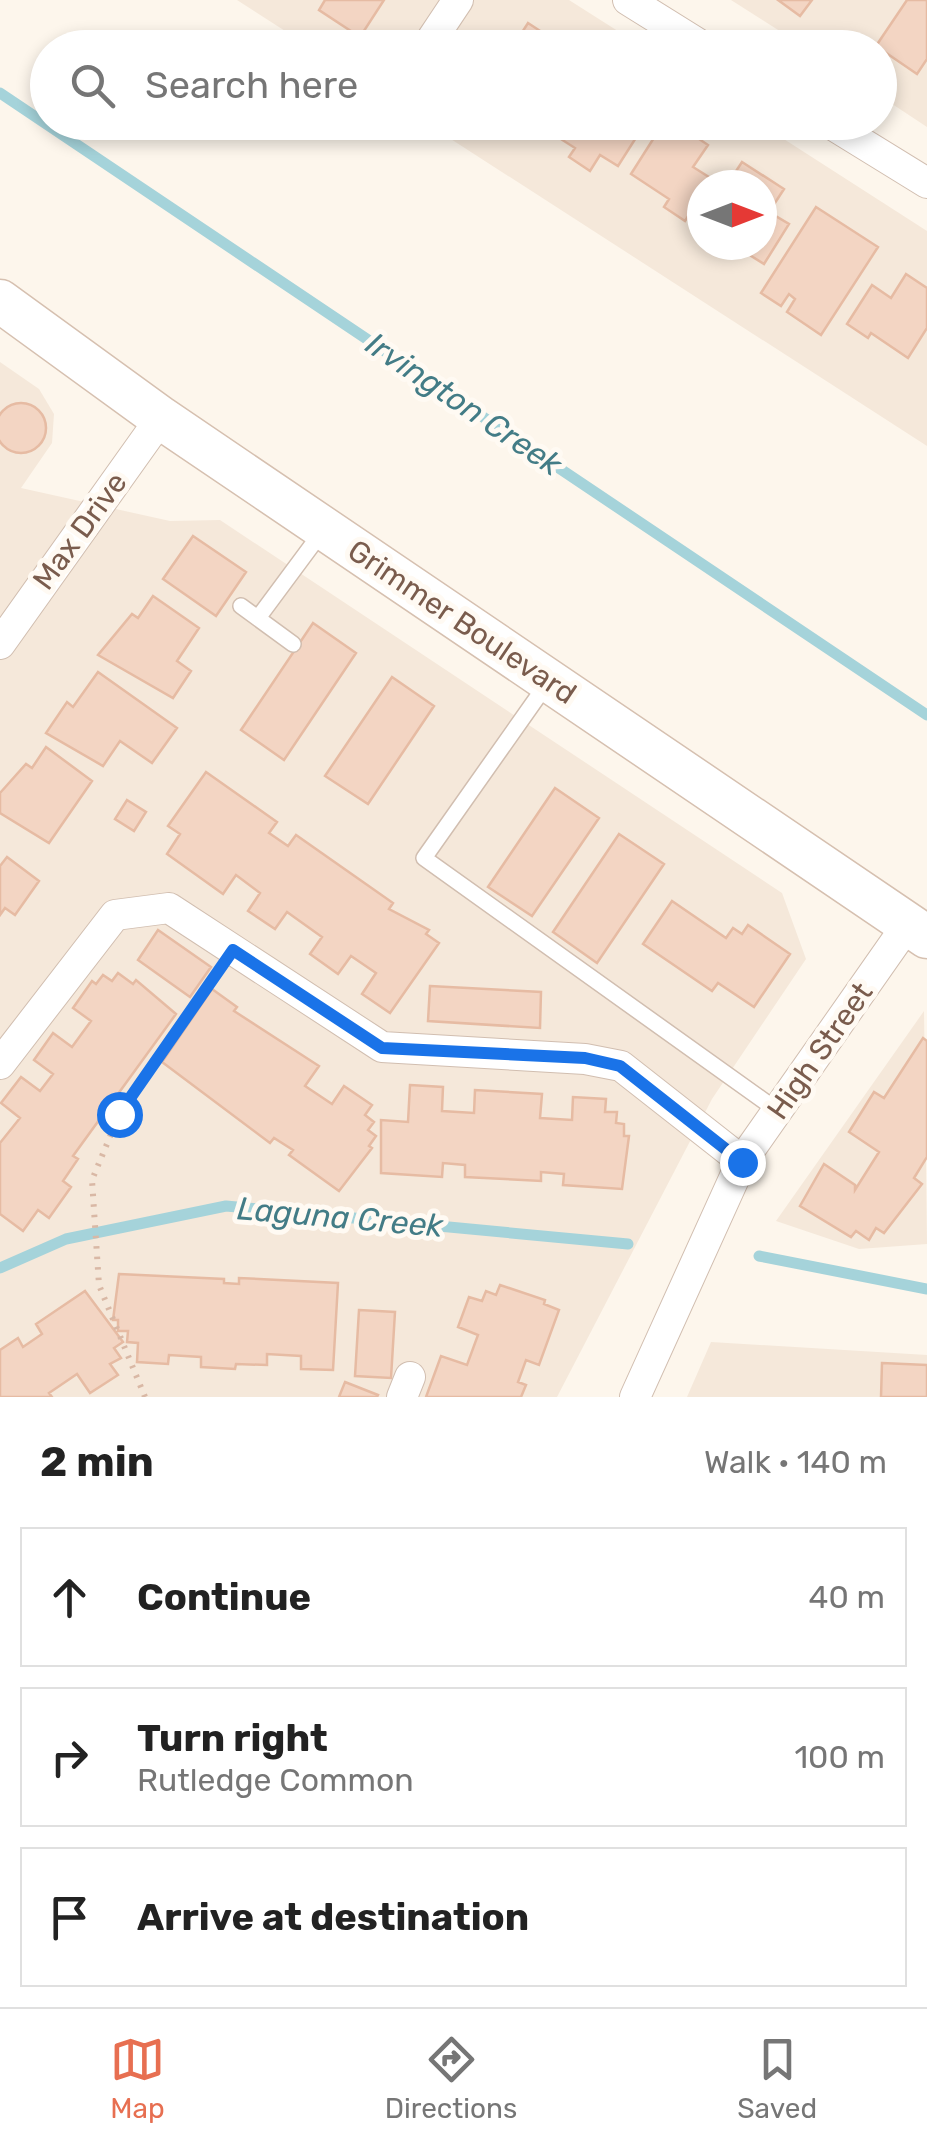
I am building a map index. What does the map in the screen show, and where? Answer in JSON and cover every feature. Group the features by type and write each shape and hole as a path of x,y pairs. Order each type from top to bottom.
{"street":[{"path":"438,30 458,0"},
{"path":"628,0 676,30"},
{"path":"857,140 927,183"},
{"name":"Grimmer Boulevard","path":"0,302 161,418 918,931"},
{"name":"Max Drive","path":"0,644 161,418"},
{"path":"0,1064 115,915 169,908 382,1048 585,1058 620,1066 742,1162"},
{"name":"High Street","path":"635,1397 742,1162 918,931"}],"lane":[{"path":"258,618 324,528"},
{"path":"241,606 292,644"},
{"path":"549,681 424,858 778,1110"}],"path":[{"path":"144,1397 100,1286 92,1180 119,1114 233,950"}],"shaded area":[{"path":"237,0 569,0 616,30 284,30"},
{"path":"731,0 927,0 927,127 897,107 897,30 778,30"},
{"path":"452,140 785,140 927,231 927,446"},
{"path":"0,362 39,389 54,414 52,443 21,488 170,521 220,520 782,893 806,959 712,1099 557,1397 0,1397"},
{"path":"924,1011 927,1244 859,1249 776,1221"},
{"path":"711,1342 927,1355 927,1397 687,1397"}],"building":[{"path":"325,0 384,0 365,30 349,30 319,10"},
{"path":"778,0 812,0 800,16"},
{"path":"907,0 927,0 927,59 917,74 897,60 897,30 887,30"},
{"path":"562,140 635,140 618,166 600,155 590,171 569,157 575,148"},
{"path":"653,140 701,140 708,145 693,167 698,170 687,170 685,221 664,207 669,199 631,174"},
{"path":"742,162 754,170 737,170"},
{"path":"816,207 878,247 821,335 787,312 795,299 789,294 781,306 761,293"},
{"path":"777,217 789,224 777,243"},
{"path":"906,274 927,288 927,328 908,358 871,333 868,338 847,324 872,285 891,298"},
{"path":"12,405 30,405 44,419 44,437 30,451 12,451 -1,438 -1,418"},
{"path":"193,536 246,572 216,616 163,579"},
{"path":"153,596 199,628 177,661 191,671 173,698 98,655 132,614 138,618"},
{"path":"313,623 356,653 284,760 241,730"},
{"path":"98,672 177,728 152,763 120,741 103,766 46,733 67,702 73,707"},
{"path":"392,677 434,706 368,804 325,776"},
{"path":"46,747 92,781 49,843 0,813 0,793 26,764 32,768"},
{"path":"206,772 277,822 269,833 288,846 296,835 393,903 389,909 429,930 426,934 439,943 390,1013 362,994 376,973 351,956 338,974 310,954 322,937 287,912 275,929 248,911 260,893 236,875 223,894 167,854 180,834 168,826"},
{"path":"555,788 599,818 532,916 488,887"},
{"path":"127,800 146,812 134,831 115,819"},
{"path":"619,834 664,864 597,963 553,932"},
{"path":"7,857 39,881 15,915 5,908 0,915 0,866"},
{"path":"672,901 726,938 733,928 742,934 748,925 790,954 754,1007 718,983 712,991 643,944"},
{"path":"158,930 211,967 190,997 138,960"},
{"path":"118,973 133,984 136,980 176,1014 73,1156 78,1159 63,1181 71,1187 49,1218 38,1210 23,1231 0,1214 0,1143 20,1118 1,1103 21,1077 40,1091 53,1074 34,1060 53,1033 72,1047 91,1021 73,1008 92,981 96,984 103,975 112,981"},
{"path":"430,986 541,992 540,1028 428,1021"},
{"path":"212,989 237,1007 234,1011 319,1066 305,1086 332,1104 344,1086 372,1105 365,1115 374,1122 368,1130 376,1136 369,1146 372,1148 339,1191 289,1155 293,1150 274,1138 270,1143 162,1062"},
{"path":"923,1038 927,1041 927,1157 914,1178 922,1184 884,1233 876,1228 869,1240 856,1231 851,1237 800,1206 824,1164 855,1185 855,1190 879,1152 849,1132 874,1092 884,1098"},
{"path":"410,1085 443,1087 442,1111 474,1113 475,1090 542,1094 540,1118 572,1120 573,1097 606,1099 605,1112 617,1112 616,1123 624,1124 624,1136 629,1136 622,1189 563,1185 564,1174 541,1172 541,1181 465,1177 465,1165 443,1163 442,1177 381,1173 381,1120 408,1122"},
{"path":"119,1274 224,1279 224,1283 239,1284 239,1278 338,1283 333,1370 301,1369 301,1356 267,1354 267,1365 236,1364 235,1369 201,1367 201,1357 169,1355 168,1364 137,1362 138,1343 127,1342 128,1331 118,1331 118,1320 113,1320"},
{"path":"500,1285 545,1300 544,1304 559,1310 539,1365 526,1360 518,1382 526,1385 521,1397 426,1397 441,1356 467,1365 478,1335 458,1327 469,1297 482,1301 486,1291 496,1295"},
{"path":"85,1291 123,1342 114,1348 121,1358 110,1364 118,1375 90,1393 77,1374 49,1393 52,1397 0,1397 0,1350 18,1338 23,1347 42,1334 36,1324"},
{"path":"359,1310 395,1312 391,1378 355,1376"},
{"path":"882,1363 927,1365 927,1397 881,1397"},
{"path":"345,1382 378,1395 339,1397"}],"waterway":[{"name":"Irvington Creek","path":"0,93 30,113"},
{"name":"Irvington Creek","path":"70,140 927,715"},
{"name":"Laguna Creek","path":"0,1268 66,1239 226,1206 628,1244"},
{"name":"Laguna Creek","path":"759,1256 927,1289"}],"route":[{"path":"119,1114 233,950 382,1048 585,1058 620,1066 742,1162"}]}
